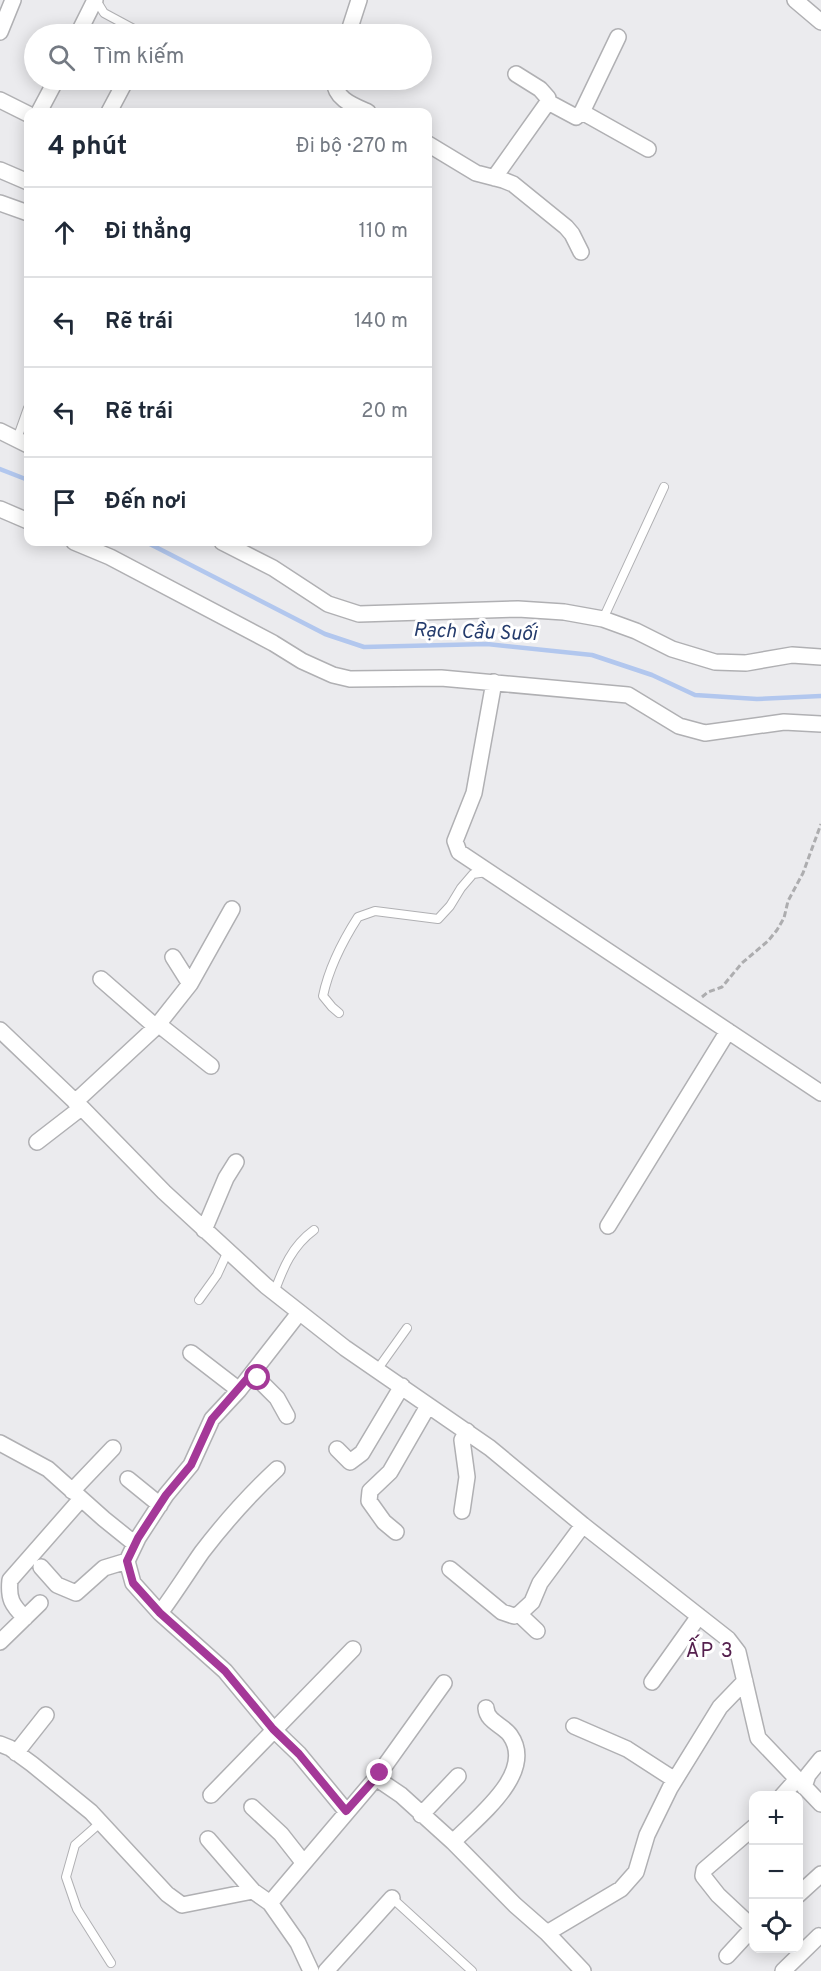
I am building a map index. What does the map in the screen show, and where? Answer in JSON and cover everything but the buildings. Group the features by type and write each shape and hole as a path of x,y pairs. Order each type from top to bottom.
{"street":[{"path":"0,32 13,0"},
{"path":"83,24 96,0"},
{"path":"351,24 359,0"},
{"path":"795,0 821,22"},
{"path":"516,74 546,94 549,102 576,117 582,112 618,38"},
{"path":"41,108 51,90"},
{"path":"111,108 121,90"},
{"path":"335,90 340,97 361,108"},
{"path":"0,100 24,112"},
{"path":"494,178 549,102"},
{"path":"582,112 648,149"},
{"path":"432,146 476,173 513,184 566,227 581,252"},
{"path":"0,170 24,180"},
{"path":"0,203 24,212"},
{"path":"0,431 22,442"},
{"path":"0,508 24,519"},
{"path":"83,546 333,675 350,679 441,678 628,695 679,726 705,733 784,722 821,724"},
{"path":"230,546 273,568 328,604 359,615 518,609 564,612 603,619 636,631 672,649 715,662 746,663 792,655 821,657"},
{"path":"494,682 474,793 455,841 459,852 821,1093"},
{"path":"37,1142 78,1105 157,1025 190,984 232,909"},
{"path":"173,957 190,984"},
{"path":"101,979 211,1066"},
{"path":"0,1030 164,1192 274,1293 377,1370 490,1448 583,1525 728,1639 738,1652 758,1738 821,1804"},
{"path":"608,1226 728,1031"},
{"path":"204,1230 226,1178 236,1162"},
{"path":"299,1313 239,1390 212,1419 191,1465 160,1505 127,1561 133,1583 160,1613 225,1671 346,1811"},
{"path":"192,1353 239,1390"},
{"path":"252,1373 277,1398 287,1416"},
{"path":"337,1449 350,1462 362,1453 402,1386"},
{"path":"396,1532 384,1522 369,1501 370,1491 390,1472 428,1406"},
{"path":"462,1511 467,1477 462,1440 467,1431"},
{"path":"0,1443 48,1469 135,1544"},
{"path":"25,1618 14,1607 9,1592 10,1580 113,1448"},
{"path":"160,1613 202,1552 228,1520 252,1492 277,1469"},
{"path":"128,1479 160,1505"},
{"path":"450,1569 502,1612 514,1616 532,1602 540,1583 583,1525"},
{"path":"41,1567 57,1585 76,1593 104,1568 127,1561"},
{"path":"0,1642 40,1604"},
{"path":"519,1614 537,1630"},
{"path":"652,1682 699,1616"},
{"path":"211,1795 353,1649"},
{"path":"547,1933 621,1889 636,1872 647,1835 675,1780 720,1707 745,1681"},
{"path":"270,1903 376,1778 444,1683"},
{"path":"453,1842 491,1805 513,1776 518,1763 516,1749 510,1735 486,1713 486,1708"},
{"path":"16,1753 46,1715"},
{"path":"574,1726 627,1749 675,1780"},
{"path":"0,1744 16,1753 91,1812 167,1894 182,1905 254,1891"},
{"path":"789,1791 801,1783 821,1759"},
{"path":"421,1815 458,1776"},
{"path":"376,1778 401,1795 453,1842 583,1971"},
{"path":"252,1807 281,1834 303,1862"},
{"path":"727,1956 750,1931 750,1925 718,1895 704,1876 704,1870 749,1831"},
{"path":"208,1839 254,1891 270,1903 298,1943 311,1971"},
{"path":"803,1890 821,1874"},
{"path":"326,1971 393,1898"},
{"path":"783,1971 819,1936 821,1937"}],"lane":[{"path":"96,0 104,13 124,24"},
{"path":"603,619 664,487"},
{"path":"339,1012 323,996 328,974 358,917 375,911 438,919 473,874 489,872"},
{"path":"274,1293 293,1249 314,1230"},
{"path":"199,1300 217,1275 228,1251"},
{"path":"377,1370 407,1328"},
{"path":"100,1823 75,1845 66,1877 77,1909 111,1963"},
{"path":"393,1898 472,1971"}],"path":[{"path":"692,1007 708,992 722,987 742,963 768,941 777,930 788,901 803,873 821,824"}],"waterway":[{"name":"Rạch Cầu Suối","path":"0,469 24,478"},
{"name":"Rạch Cầu Suối","path":"154,546 325,634 364,647 487,644 592,655 652,675 695,695 757,699 821,696"}],"district":[{"name":"ẤP 3","path":"710,1652"}],"route":[{"path":"258,1378 252,1373 212,1419 191,1465 166,1495 138,1538 127,1561 133,1583 160,1613 225,1671 346,1811 380,1773"}]}
